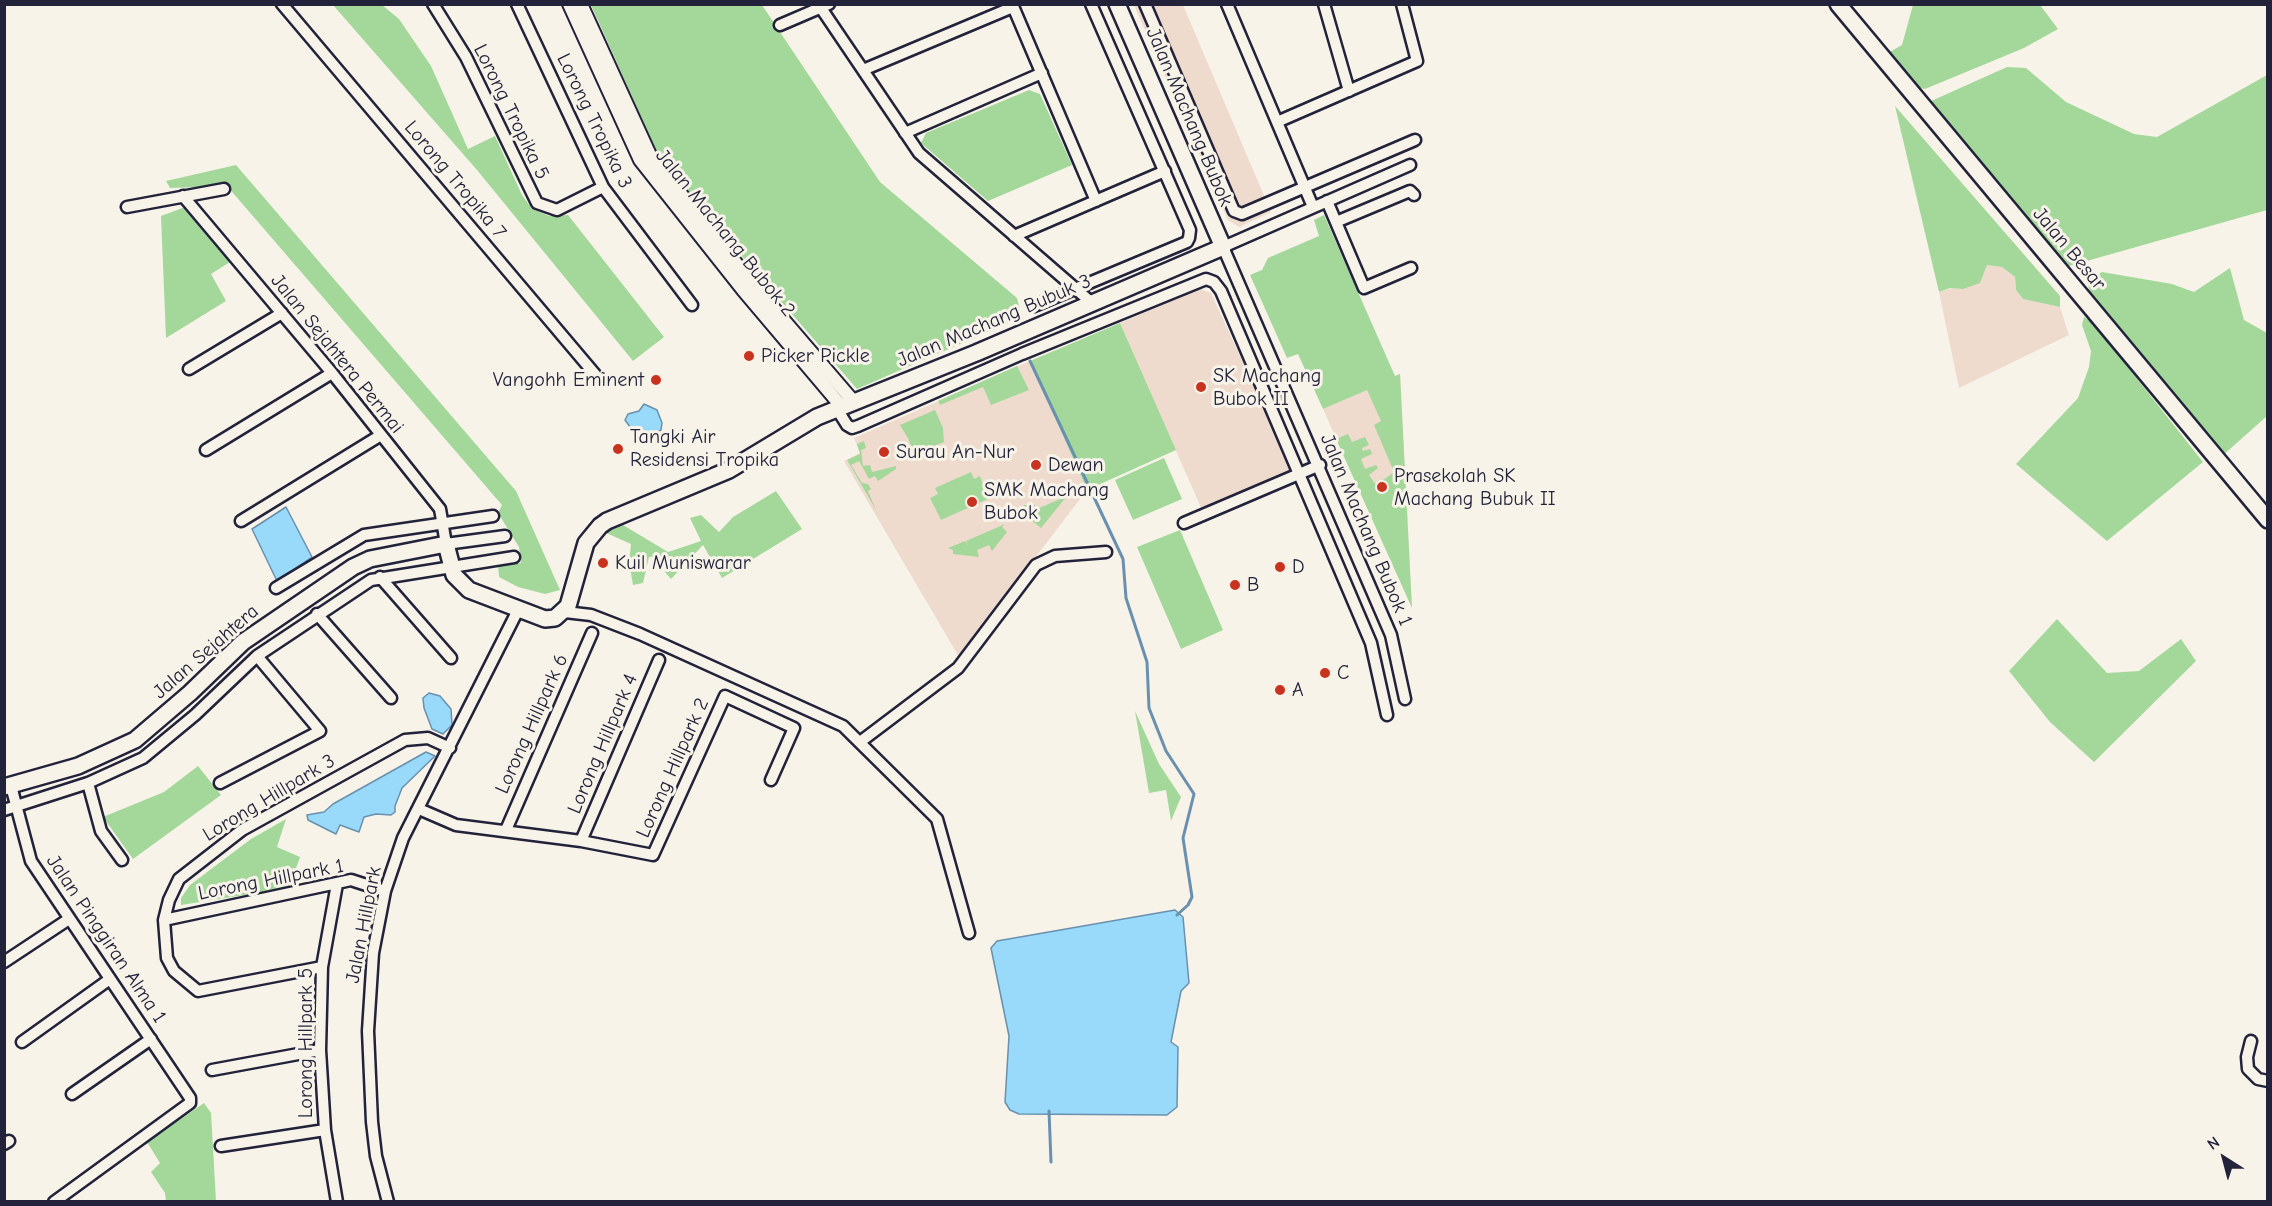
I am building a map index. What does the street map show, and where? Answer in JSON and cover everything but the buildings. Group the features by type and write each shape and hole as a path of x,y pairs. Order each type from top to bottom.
{"main road":[{"name":"Jalan Machang Bubok","path":"1117,4 1223,247"},
{"name":"Jalan Besar","path":"1838,4 2268,520"},
{"name":"Jalan Machang Bubuk 3","path":"565,612 582,553 600,526 729,470 799,427 844,406 976,353 1223,247"},
{"path":"446,544 454,575 469,590 550,620 565,612"},
{"name":"Jalan Sejahtera","path":"8,786 78,766 135,740 190,693 243,642 353,567 386,554 446,544"}],"street":[{"name":"Lorong Tropika 7","path":"282,4 599,379"},
{"name":"Lorong Tropika 5","path":"434,4 466,57 537,203 557,210 603,188"},
{"name":"Lorong Tropika 3","path":"517,4 603,188 692,305"},
{"name":"Jalan Machang Bubok 2","path":"569,4 640,160 802,350"},
{"name":"Jalan Machang Bubok 2","path":"581,4 650,155 751,282 844,406"},
{"path":"1014,236 1165,171 1091,4"},
{"path":"1145,4 1234,211 1242,214 1415,140"},
{"path":"1227,4 1313,207"},
{"path":"1324,4 1349,91"},
{"path":"1277,122 1417,61 1402,4"},
{"path":"780,26 825,6 863,70 919,153 1092,303"},
{"path":"863,70 1012,6 1096,201"},
{"path":"905,133 1042,74"},
{"name":"Jalan Machang Bubuk 3","path":"1223,247 1410,165"},
{"name":"Jalan Machang Bubuk 3","path":"1034,306 1187,242 1190,230 1165,171"},
{"path":"127,207 224,189"},
{"path":"1336,222 1410,191 1414,195"},
{"name":"Jalan Sejahtera Permai","path":"183,196 332,373 440,509 446,544"},
{"path":"1327,201 1364,288 1411,268"},
{"name":"Jalan Machang Bubok 1","path":"1223,247 1320,465 1391,634 1405,699"},
{"path":"844,406 847,425 852,428 1206,279 1214,282 1221,291 1371,643 1387,715"},
{"path":"189,369 282,313"},
{"path":"1050,321 1058,340"},
{"path":"976,353 983,372"},
{"path":"206,450 332,373"},
{"path":"241,521 381,435"},
{"path":"1184,523 1320,465"},
{"path":"276,588 364,535 493,516"},
{"name":"Jalan Sejahtera","path":"446,544 505,536"},
{"path":"861,742 958,668 1036,566 1055,556 1107,552"},
{"path":"4,810 88,783 142,758 195,715 257,656 349,593 380,577 514,556"},
{"path":"380,577 451,658"},
{"name":"Jalan Hillpark","path":"388,1202 376,1156 372,1122 368,1030 373,953 385,891 403,838 518,610"},
{"path":"565,612 591,615 639,634 843,726 937,819 969,933"},
{"path":"317,614 391,698"},
{"name":"Lorong Hillpark 6","path":"506,830 592,633"},
{"path":"220,783 320,731 257,656"},
{"name":"Lorong Hillpark 4","path":"581,841 659,660"},
{"name":"Lorong Hillpark 2","path":"419,809 456,825 581,841 653,855 725,696 794,728 771,780"},
{"name":"Lorong Hillpark 3","path":"322,967 208,991 198,991 174,971 167,958 164,920 169,900 179,879 242,830 405,740 428,738 450,748"},
{"path":"88,783 101,831 122,860"},
{"name":"Jalan Pinggiran Alma 1","path":"8,786 31,861 188,1094 190,1103 54,1202"},
{"name":"Lorong Hillpark 1","path":"164,920 351,880 385,891"},
{"name":"Lorong Hillpark 5","path":"337,884 322,967 320,1050 325,1130 337,1202"},
{"path":"6,958 69,919"},
{"path":"21,1042 110,979"},
{"path":"72,1094 151,1039"},
{"path":"2251,1041 2247,1057 2248,1069 2258,1079 2268,1081"},
{"path":"212,1070 320,1050"},
{"path":"221,1146 325,1130"}],"shaded area":[{"path":"1134,5 1183,5 1271,212 1239,227 1228,220"},
{"path":"1987,265 2002,267 2015,277 2016,290 2023,299 2060,307 2069,335 1959,388 1939,292 1952,288 1963,289"},
{"name":"SK Machang Bubok II","path":"1200,289 1211,293 1293,471 1202,510 1120,323"},
{"name":"SMK Machang Bubok","path":"1030,361 1087,490 959,657 844,461 860,453 854,438"},
{"name":"Prasekolah SK Machang Bubuk II","path":"1400,374 1412,608 1323,409"}],"green space":[{"path":"333,5 382,5 399,19 431,66 468,149 495,136 522,195 532,209 549,216 568,215 664,337 633,361 477,170"},
{"path":"591,5 762,5 880,182 1017,298 1022,317 857,389 739,253 656,150"},
{"path":"1913,5 2040,5 2058,29 2024,48 1925,89 1916,87 1888,53 1902,45"},
{"path":"2007,67 2026,68 2066,102 2134,134 2157,137 2267,75 2267,210 2069,266 1929,102"},
{"path":"1029,90 1040,94 1072,165 988,201 921,143 926,133"},
{"path":"1895,106 2060,296 2060,307 2023,299 2016,290 2015,277 2002,267 1987,265 1980,283 1963,289 1950,288 1939,292"},
{"path":"236,165 516,491 560,590 545,594 518,587 499,577 498,565 521,563 519,547 498,513 502,505 227,186 170,188 166,181"},
{"path":"185,207 230,262 211,274 226,301 166,338 161,216"},
{"path":"1324,215 1395,376 1400,374 1412,608 1336,439 1348,434 1352,442 1365,437 1369,445 1362,448 1363,451 1370,449 1372,454 1361,459 1365,469 1376,465 1378,468 1369,475 1376,485 1394,472 1374,425 1381,421 1367,390 1323,409 1298,354 1287,358 1250,275 1262,270 1268,258 1319,236 1314,220"},
{"path":"2230,268 2244,320 2267,333 2267,416 2221,457 2091,296 2088,285 2102,272 2172,284 2194,292"},
{"path":"2084,317 2092,322 2203,462 2107,541 2016,464 2078,398 2089,367 2091,351 2082,325"},
{"path":"1120,323 1176,450 1087,490 1030,361"},
{"path":"1017,366 1029,390 991,405 983,387 940,405 938,401"},
{"path":"935,410 943,428 944,442 923,451 915,461 909,440 900,425"},
{"path":"864,441 866,448 861,450 863,466 870,465 872,472 896,466 896,469 878,481 875,476 869,479 859,461 851,465 862,483 868,484 871,489 868,491 876,510 847,460 860,454 857,444"},
{"path":"1164,458 1182,499 1133,520 1115,480"},
{"path":"971,472 974,479 980,476 988,499 941,520 930,498 938,494 935,488"},
{"path":"776,491 802,529 722,578 703,545 671,579 665,572 663,556 649,557 643,583 633,585 629,562 631,544 604,532 618,522 668,552 701,541 690,518 701,515 719,532 733,517"},
{"path":"1067,496 1041,528 1024,514 1024,505 1035,505 1037,509"},
{"path":"1005,524 1002,527 1007,532 992,551 989,545 977,550 979,557 953,554 953,550 948,548 965,541 969,547 966,541"},
{"path":"1180,530 1223,630 1181,649 1137,547"},
{"path":"2057,619 2107,673 2139,671 2181,639 2196,661 2094,762 2050,722 2009,671"},
{"path":"1135,711 1159,764 1181,797 1171,821 1166,790 1149,793"},
{"path":"198,766 221,795 133,859 103,817 164,792"},
{"path":"286,819 277,847 300,857 289,888 181,905 181,898 190,885 251,839"},
{"path":"204,1103 211,1113 216,1201 166,1201 165,1193 151,1172 160,1163 147,1142"}],"water":[{"path":"644,404 657,410 662,423 661,430 640,441 625,420 628,414 639,411"},
{"path":"286,507 312,557 277,581 252,529"},
{"path":"429,693 440,696 451,709 452,725 443,734 432,729 424,708 423,698"},
{"path":"426,752 435,756 402,788 395,812 391,815 376,814 364,817 359,832 340,825 336,834 308,820 307,815 324,812 333,804"},
{"path":"1175,910 1183,917 1189,983 1181,991 1171,1042 1178,1047 1177,1107 1167,1115 1019,1114 1010,1110 1005,1102 1009,1036 991,948 997,941"}],"waterway":[{"path":"1030,361 1123,559 1126,598 1147,662 1149,708 1166,751 1194,794 1183,838 1192,897 1188,905 1177,915"},
{"path":"1049,1111 1051,1162"}],"place":[{"name":"Picker Pickle","path":"749,356"},
{"name":"Vangohh Eminent","path":"656,380"},
{"name":"SK Machang Bubok II","path":"1201,387"},
{"name":"Tangki Air Residensi Tropika","path":"618,449"},
{"name":"Surau An-Nur","path":"884,452"},
{"name":"Dewan","path":"1036,465"},
{"name":"Prasekolah SK Machang Bubuk II","path":"1382,487"},
{"name":"SMK Machang Bubok","path":"972,502"},
{"name":"Kuil Muniswarar","path":"603,563"},
{"name":"D","path":"1280,567"},
{"name":"B","path":"1235,585"},
{"name":"C","path":"1325,673"},
{"name":"A","path":"1280,690"}]}
